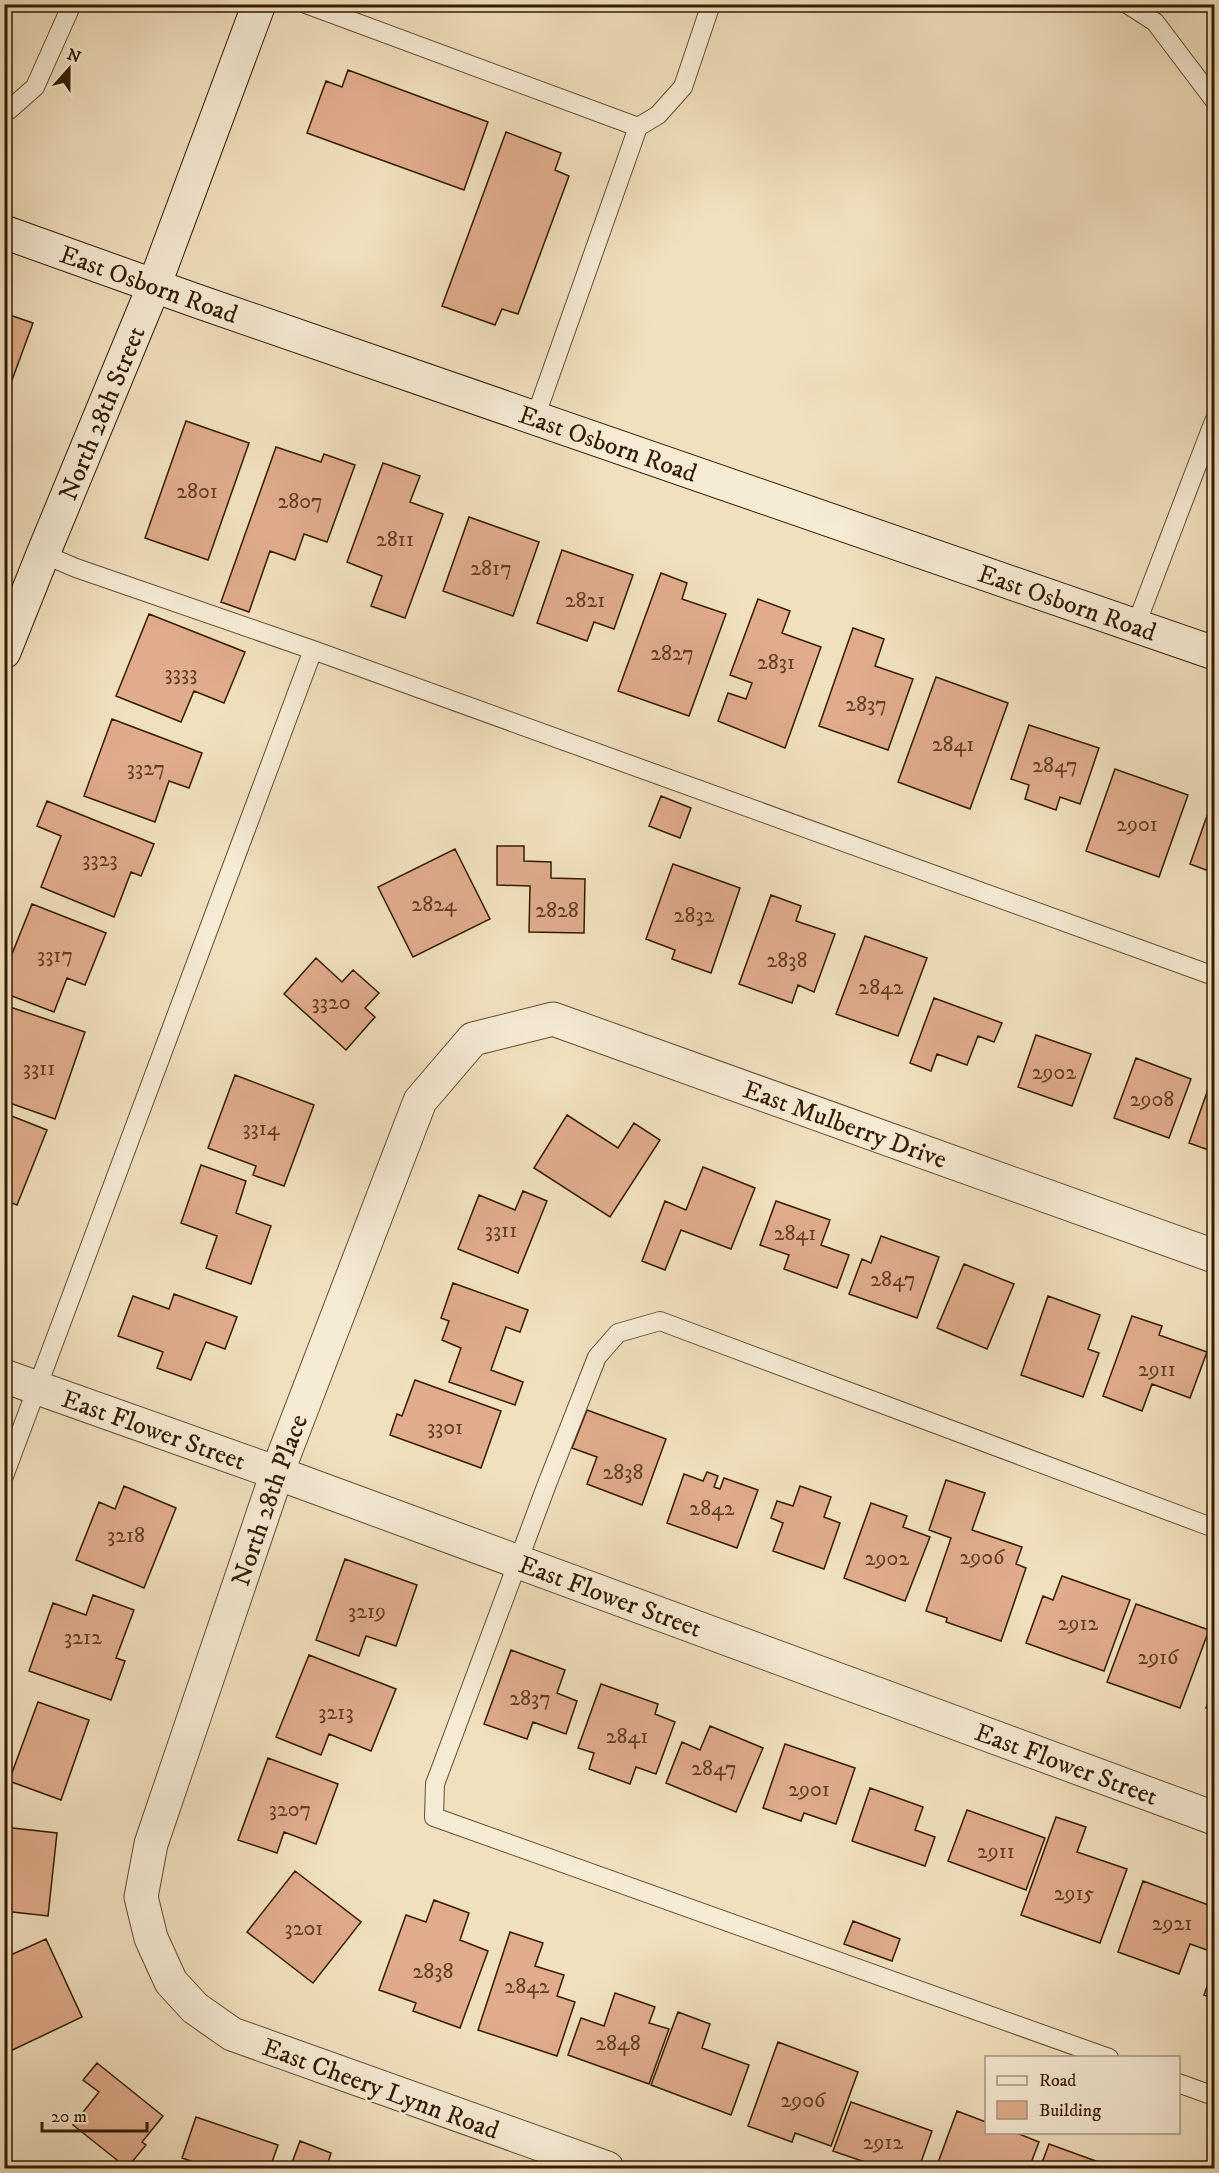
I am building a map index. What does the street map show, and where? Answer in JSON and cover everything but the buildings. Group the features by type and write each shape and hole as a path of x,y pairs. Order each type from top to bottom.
{"street":[{"name":"North 28th Street","path":"4,652 154,286 259,4"},
{"name":"East Osborn Road","path":"4,232 1215,653"},
{"name":"East Mulberry Drive","path":"473,1039 553,1019 1215,1256"},
{"name":"North 28th Place","path":"171,1982 151,1938 141,1898 151,1844 277,1473 420,1101 473,1039"},
{"name":"East Flower Street","path":"4,1376 277,1473 1215,1818"},
{"name":"East Cheery Lynn Road","path":"171,1982 195,2008 232,2034 560,2161 607,2169"}],"lane":[{"path":"4,110 9,110 35,87 72,4"},
{"path":"306,4 638,127"},
{"path":"535,418 638,127 658,115 683,87 711,4"},
{"path":"1127,4 1155,22 1215,100"},
{"path":"1136,626 1215,421"},
{"path":"43,554 76,568 313,650 1215,976"},
{"path":"4,1476 313,650"},
{"path":"1103,2056 434,1817 435,1784 597,1357 618,1333 660,1321 1215,1528"},
{"path":"1180,2083 1215,2096"}]}
